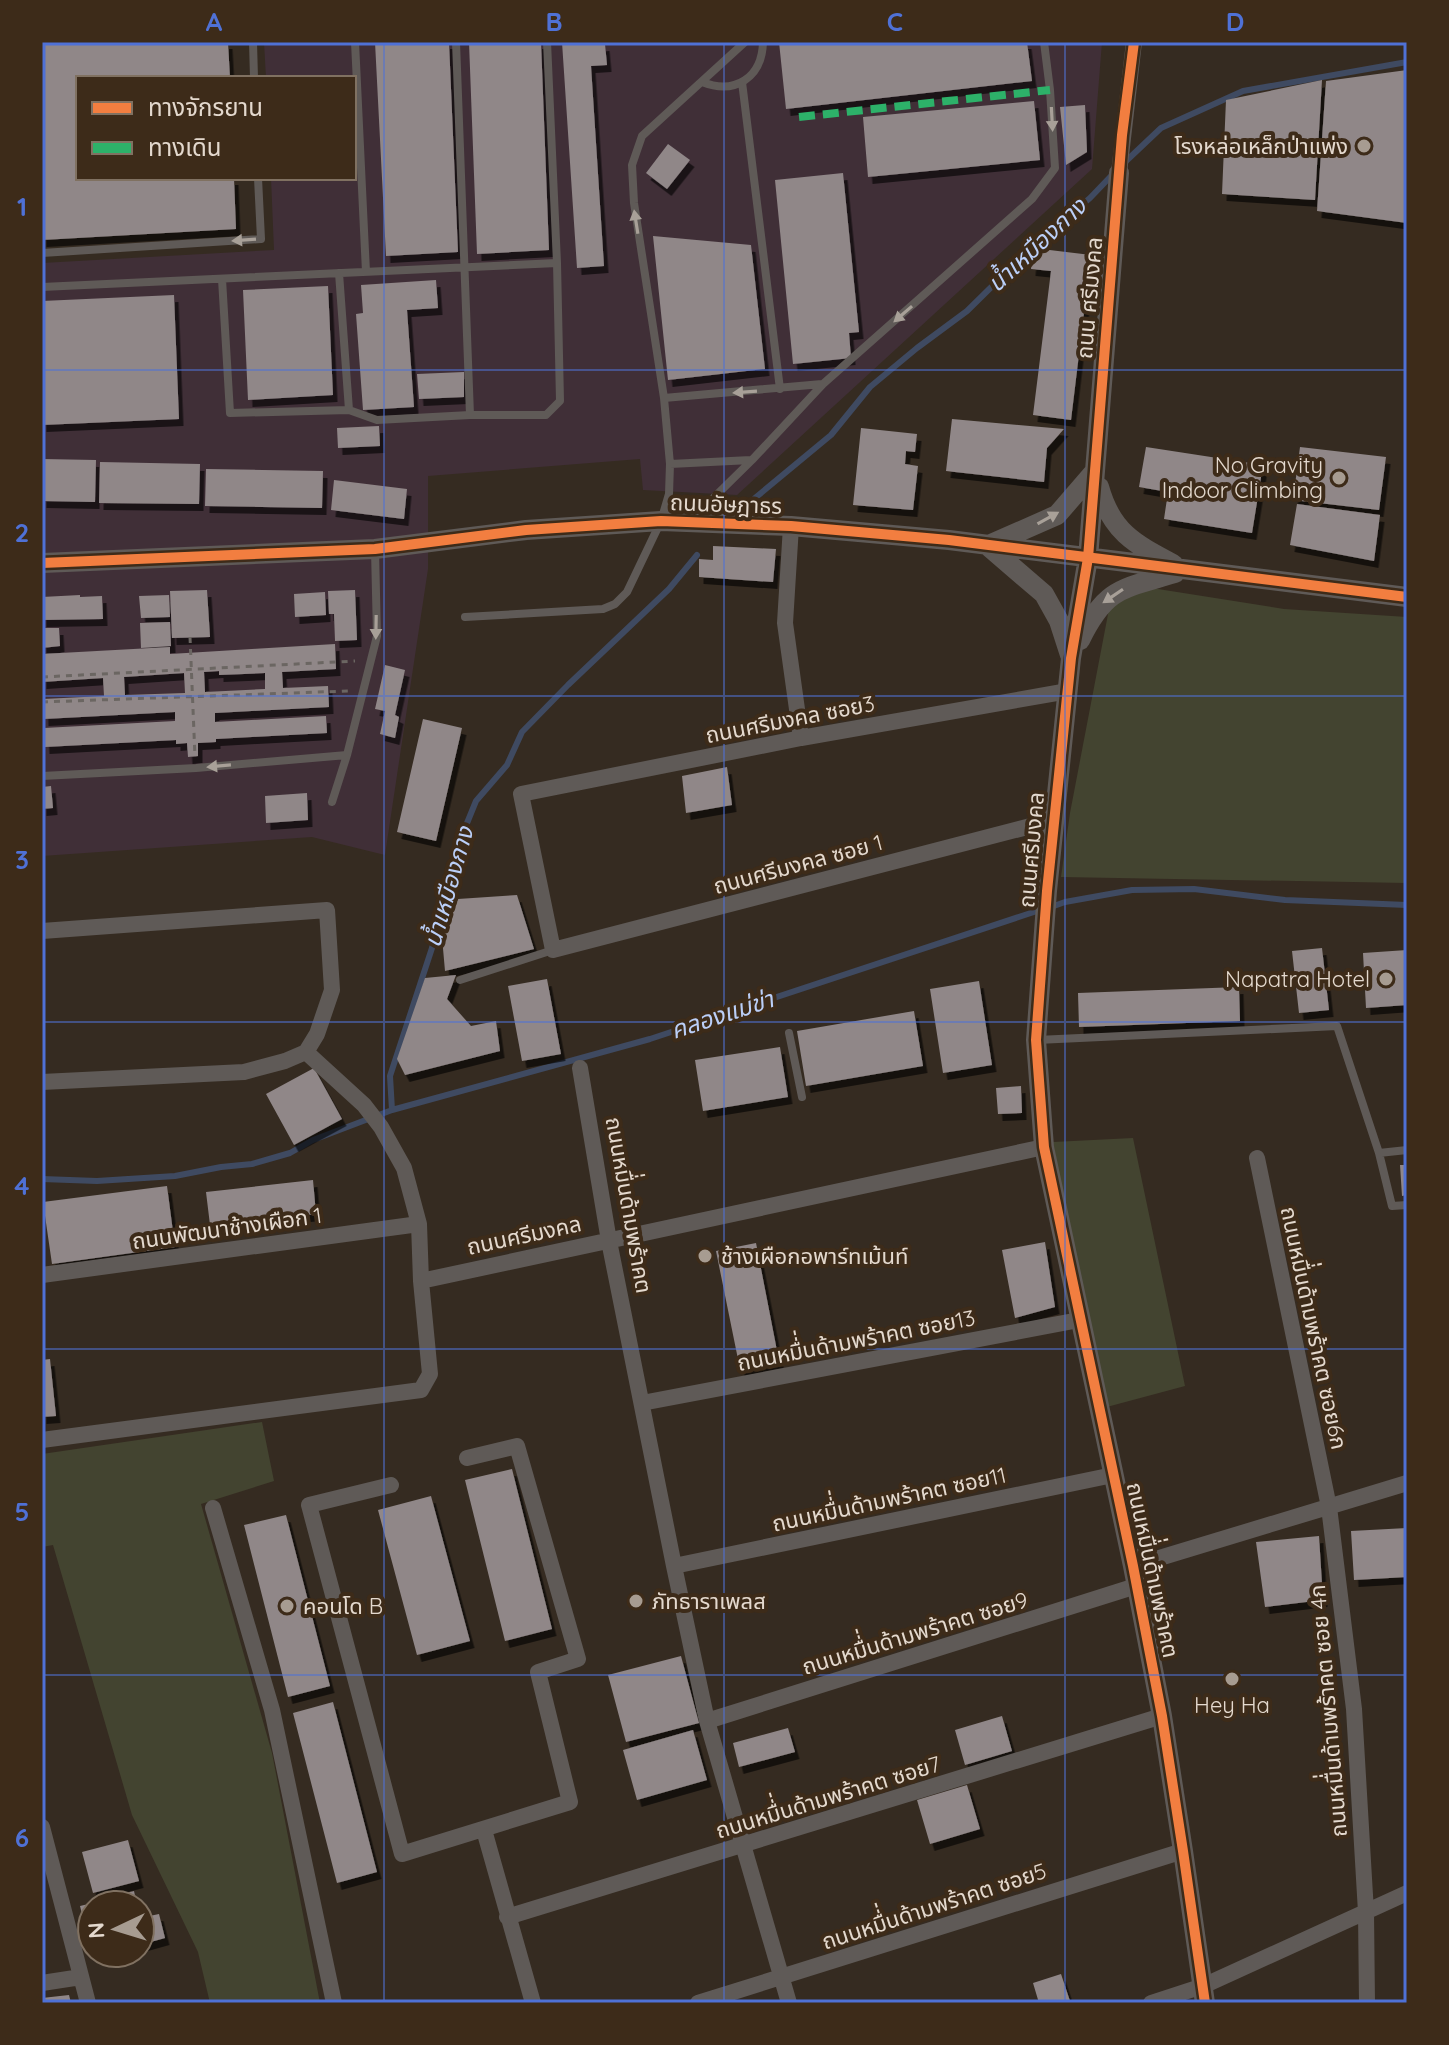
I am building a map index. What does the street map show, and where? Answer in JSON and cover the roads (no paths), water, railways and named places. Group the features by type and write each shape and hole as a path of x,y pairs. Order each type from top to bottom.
{"street":[{"name":"ถนน ศรีมงคล","path":"1088,558 1122,135 1134,42"},
{"path":"1071,658 1059,621 1044,594 987,546 1057,515 1095,471"},
{"path":"1095,471 1105,509 1118,528 1149,552 1185,570"},
{"name":"ถนนอัษฎาธร","path":"42,563 375,549 526,530 689,521 791,526 949,540 1407,597"},
{"path":"791,526 785,623 801,738"},
{"name":"ถนนศรีมงคล","path":"421,1281 1044,1147 1036,1040 1044,928 1071,658 1088,558"},
{"path":"1071,658 1101,605 1115,593 1131,585 1185,570"},
{"name":"ถนนศรีมงคล ซอย3","path":"553,950 521,794 801,738 1068,691"},
{"name":"ถนนศรีมงคล ซอย 1","path":"553,950 1054,820"},
{"path":"42,931 327,910 332,990 317,1034 306,1052 285,1061 244,1072 42,1082"},
{"path":"42,1440 421,1390 430,1374 419,1224 404,1168 381,1127 364,1105 306,1052"},
{"name":"ถนนหมื่่นด้ามพร้าคต","path":"580,1068 609,1241 707,1721 789,2003"},
{"name":"ถนนหมื่่นด้ามพร้าคต","path":"1044,1147 1162,1716 1204,1994"},
{"name":"ถนนหมื่่นด้ามพร้าคต ซอย6ก","path":"1257,1158 1329,1507"},
{"name":"ถนนพัฒนาช้างเผือก 1","path":"42,1275 419,1224"},
{"name":"ถนนหมื่่นด้ามพร้าคต ซอย13","path":"642,1403 1079,1320"},
{"path":"391,1485 309,1505 402,1854 570,1802 538,1672 578,1659 517,1446 467,1458"},
{"name":"ถนนหมื่่นด้ามพร้าคต ซอย11","path":"674,1566 1113,1475"},
{"name":"ถนนหมื่่นด้ามพร้าคต ซอย9","path":"707,1721 1407,1483"},
{"name":"ถนนหมื่่นด้ามพร้าคต ซอย 4ก","path":"1329,1507 1354,1709 1366,1912 1367,2003"},
{"path":"213,1508 272,1710 334,2003"},
{"name":"ถนนหมื่่นด้ามพร้าคต ซอย7","path":"507,1917 1162,1716"},
{"path":"42,1827 88,2003"},
{"path":"484,1830 533,2003"},
{"name":"ถนนหมื่่นด้ามพร้าคต ซอย5","path":"698,2003 1183,1851"},
{"path":"1151,2003 1204,1994 1407,1893"},
{"path":"42,1983 81,1977"}],"lane":[{"path":"253,42 254,76"},
{"path":"355,42 366,272"},
{"path":"456,42 470,415"},
{"path":"222,279 230,413 349,410 377,420 546,415 560,401 547,42"},
{"path":"465,617 603,609 615,604 627,592 661,521 669,494 670,464 664,398 634,203 632,165 642,136 745,42"},
{"path":"702,82 713,87 742,82 757,69 762,59 763,42"},
{"path":"689,521 823,384 1032,199 1055,168 1044,42"},
{"path":"742,82 780,389"},
{"path":"42,253 261,239 258,180"},
{"path":"42,287 557,263"},
{"path":"339,273 349,410"},
{"path":"664,398 823,384"},
{"path":"670,464 752,460"},
{"path":"332,802 377,636 375,549"},
{"path":"42,776 196,768 347,755"},
{"path":"460,980 553,950"},
{"path":"1036,1040 1337,1026 1379,1153 1392,1206 1407,1205"},
{"path":"789,1033 802,1097"},
{"path":"1379,1153 1407,1150"}],"waterway":[{"name":"น้ำเหมืองกาง","path":"1124,163 1161,128 1243,91 1407,62"},
{"name":"น้ำเหมืองกาง","path":"755,498 831,435 870,387 967,311 1113,174"},
{"name":"น้ำเหมืองกาง","path":"392,1110 390,1076 432,948 454,855 476,801 507,765 522,732 669,589 697,555"},
{"name":"คลองแม่ข่า","path":"1051,907 1132,890 1194,889 1285,900 1407,905"},
{"name":"คลองแม่ข่า","path":"42,1179 97,1181 175,1176 252,1164 290,1153 313,1140 392,1110 650,1039 1040,910"}],"place":[{"name":"โรงหล่อเหล็กป่าแพ่ง","path":"1364,146"},
{"name":"No Gravity Indoor Climbing","path":"1339,478"},
{"name":"Napatra Hotel","path":"1386,979"},
{"name":"ช้างเผือกอพาร์ทเม้นท์","path":"705,1256"},
{"name":"ภัทธาราเพลส","path":"636,1601"},
{"name":"คอนโด B","path":"287,1606"},
{"name":"Hey Ha","path":"1232,1679"}]}
